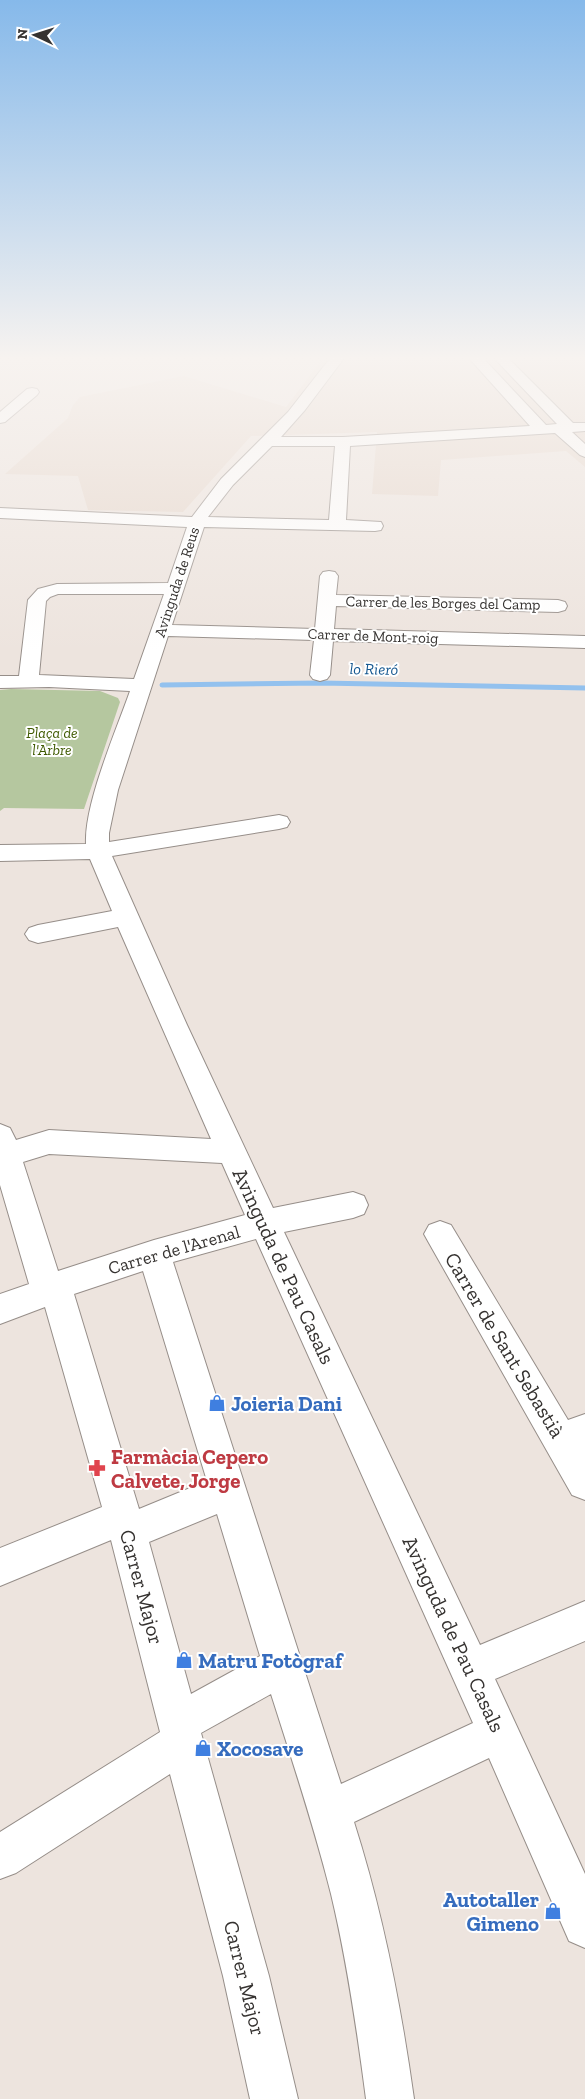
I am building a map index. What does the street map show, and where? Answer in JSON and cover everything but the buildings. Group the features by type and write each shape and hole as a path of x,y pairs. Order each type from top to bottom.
{"street":[{"name":"Avinguda de Reus","path":"98,851 96,841 100,818 197,522 205,508 226,482 254,455"},
{"path":"337,525 342,455"},
{"path":"0,514 197,522 375,526"},
{"path":"320,675 329,576"},
{"path":"435,638 436,583"},
{"path":"28,681 36,600 44,593 57,589 175,588"},
{"name":"Carrer de les Borges del Camp","path":"327,600 558,606"},
{"name":"Carrer de Mont-roig","path":"162,630 585,642"},
{"path":"0,682 28,681 143,686"},
{"path":"0,853 98,851 279,822"},
{"name":"Avinguda de Pau Casals","path":"98,851 125,917 231,1152 499,1732 585,1925"},
{"path":"38,934 125,917"},
{"path":"47,1289 2,1150 48,1142 231,1152"},
{"name":"Carrer de l'Arenal","path":"0,1309 40,1295 47,1289 154,1254 265,1224 353,1205"},
{"name":"Carrer de Sant Sebastià","path":"440,1234 573,1436 585,1482"},
{"path":"154,1254 330,1811 356,1901 378,2008 390,2099"},
{"name":"Carrer Major","path":"47,1289 56,1289 88,1390 181,1732 264,2051 274,2099"},
{"path":"0,1567 229,1490"},
{"path":"470,1669 585,1621"},
{"path":"0,1856 181,1732 284,1665"},
{"path":"330,1811 499,1732"}],"shaded area":[{"path":"26,455 234,455 183,512 88,510 78,476 5,474"},
{"path":"375,455 511,455 441,460 438,496 372,494"},
{"path":"571,455 585,455 585,467"}],"green space":[{"name":"Plaça de l'Arbre","path":"0,690 100,691 118,698 120,702 84,809 4,808 0,811"}],"waterway":[{"name":"lo Rieró","path":"162,685 321,683 585,688"}],"place":[{"name":"Joieria Dani","path":"217,1403"},
{"name":"Farmàcia Cepero Calvete, Jorge","path":"97,1468"},
{"name":"Matru Fotògraf","path":"184,1660"},
{"name":"Xocosave","path":"203,1748"},
{"name":"Autotaller Gimeno","path":"553,1911"}]}
